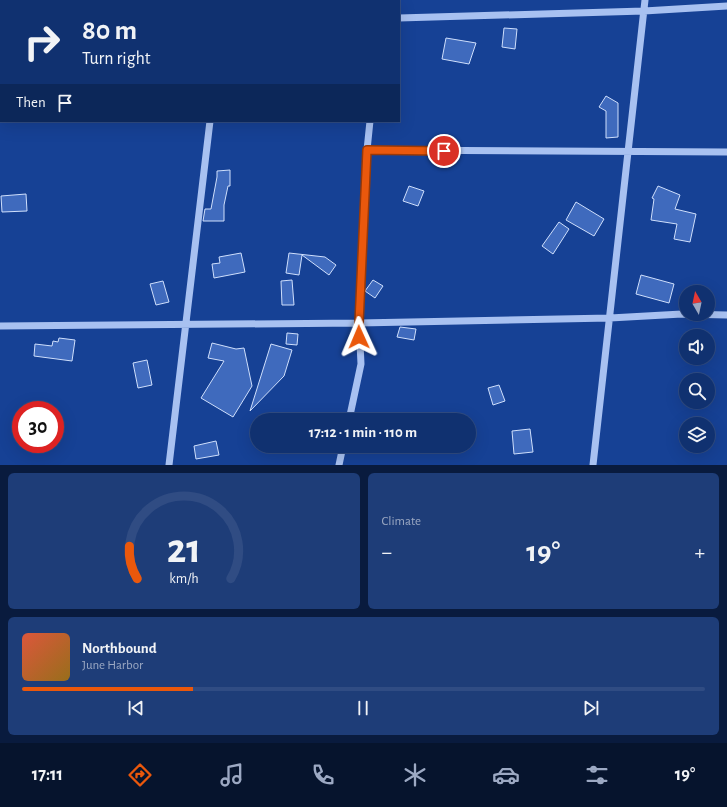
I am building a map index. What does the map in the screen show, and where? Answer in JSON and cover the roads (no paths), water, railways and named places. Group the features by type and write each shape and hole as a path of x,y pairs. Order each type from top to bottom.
{"street":[{"path":"593,465 645,0"},
{"path":"400,18 644,11 727,6"},
{"path":"169,465 210,122"},
{"path":"350,413 361,364 359,323 367,150 370,122"},
{"path":"367,150 727,152"},
{"path":"0,326 359,323 610,318 682,314 727,315"},
{"path":"339,465 342,453"}]}
